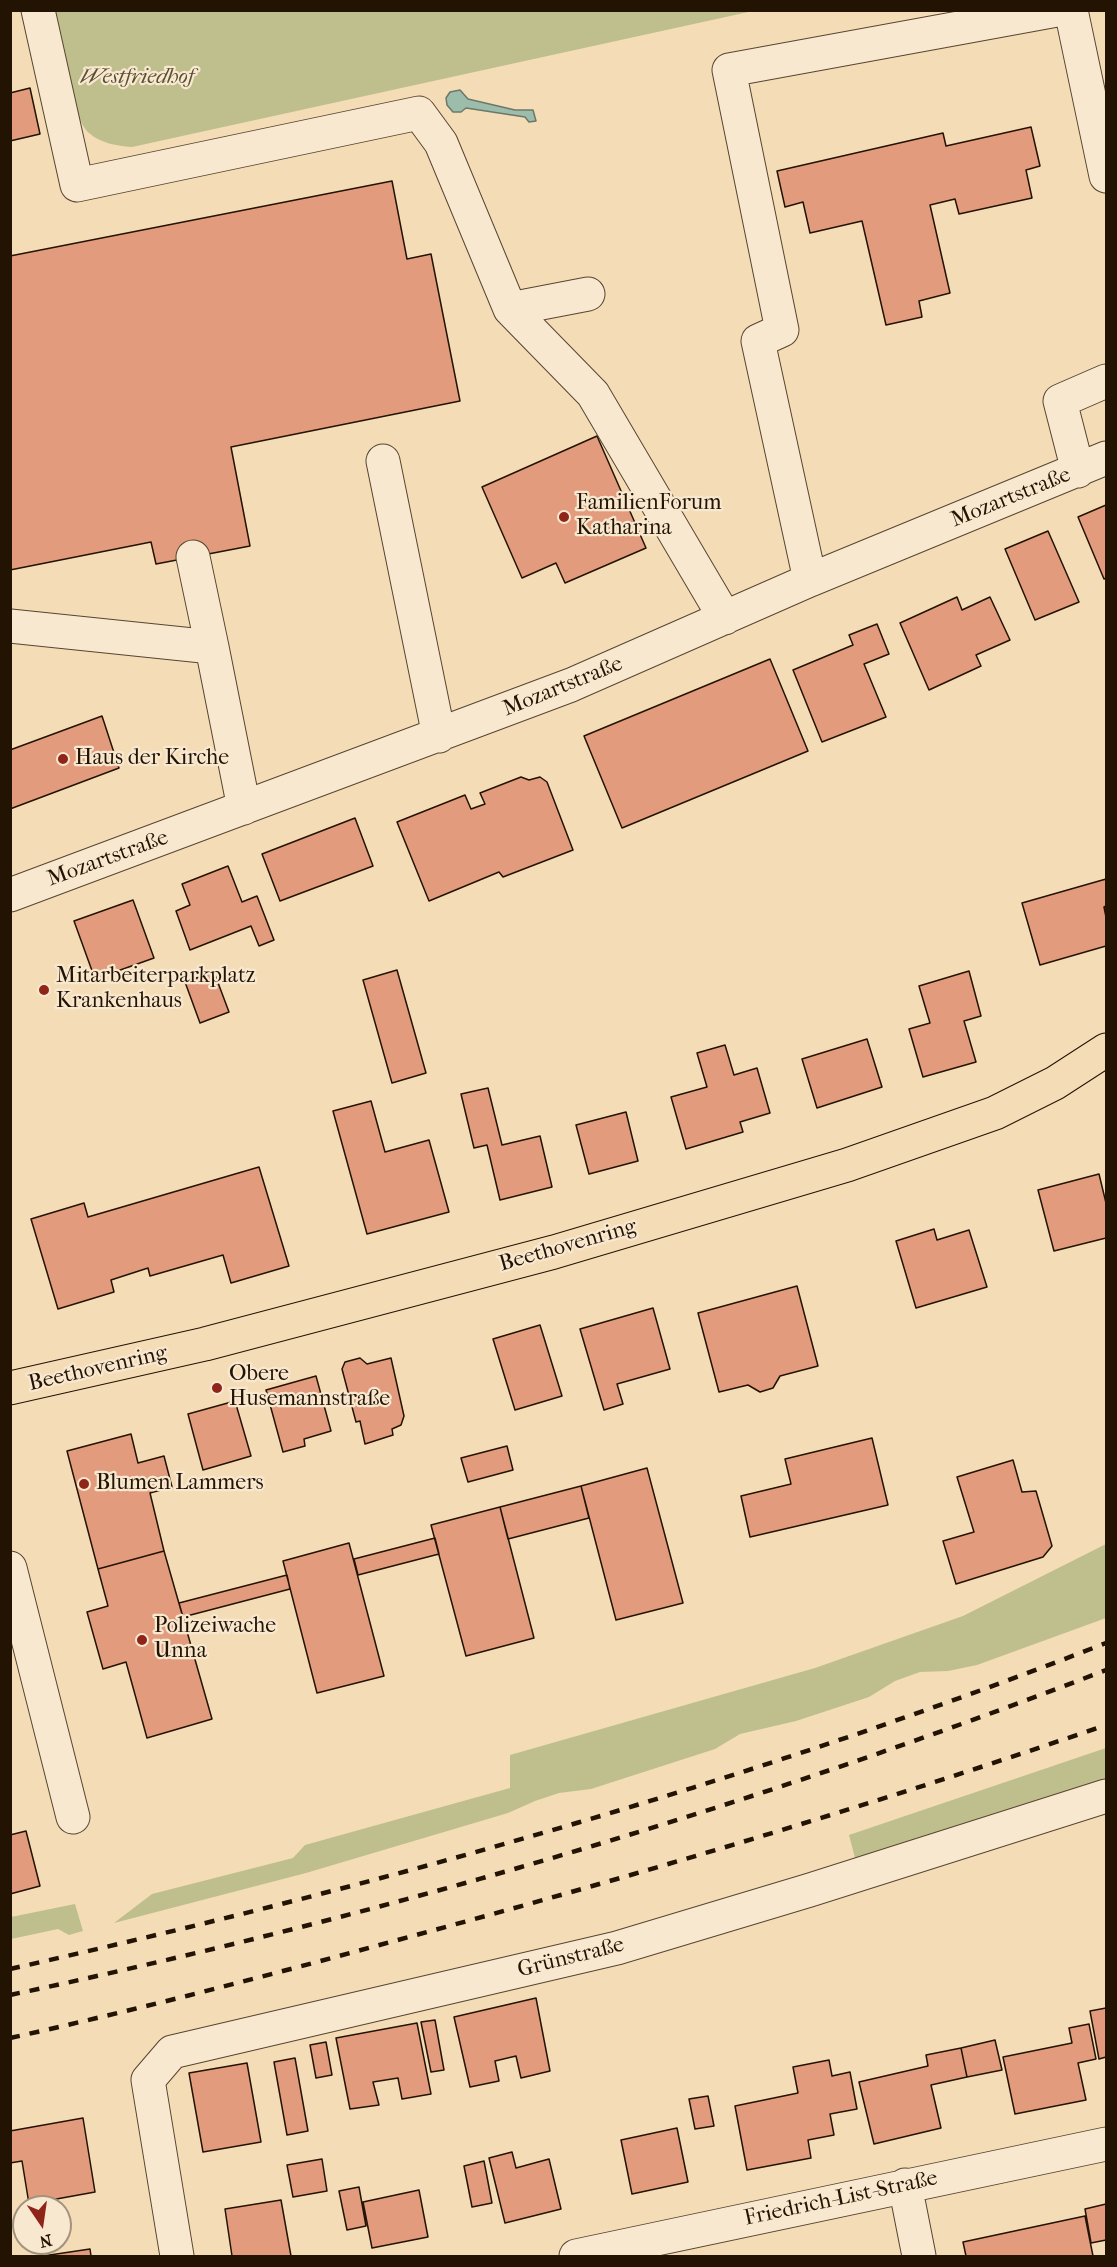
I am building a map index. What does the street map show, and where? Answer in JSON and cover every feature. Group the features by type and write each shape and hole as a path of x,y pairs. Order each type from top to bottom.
{"main road":[{"name":"Beethovenring","path":"10,1388 205,1344 520,1261 848,1165 995,1113 1055,1083 1107,1050"}],"street":[{"path":"38,10 77,185 419,113 441,143 510,309 593,394 725,618"},
{"path":"810,580 758,341 782,330 729,70 1058,10"},
{"path":"1071,10 1107,176"},
{"path":"510,309 588,294"},
{"path":"1092,464 1060,401 1107,381"},
{"path":"383,461 439,736"},
{"name":"Mozartstraße","path":"10,895 571,685 810,580 1092,464"},
{"path":"193,557 244,808"},
{"path":"10,626 212,647"},
{"path":"12,1580 73,1817"},
{"name":"Grünstraße","path":"177,2256 148,2080 172,2052 617,1948 1107,1796"},
{"name":"Friedrich-List-Straße","path":"576,2256 1107,2144"},
{"path":"905,2185 919,2256"}],"green space":[{"name":"Westfriedhof","path":"48,11 753,11 132,147 103,142 89,133 83,124 70,94"},
{"path":"1106,1544 1106,1618 977,1665 948,1671 920,1672 895,1681 869,1697 796,1721 740,1734 715,1749 591,1789 559,1793 508,1813 306,1873 114,1923 152,1894 293,1858 305,1845 510,1788 510,1755 815,1668 963,1616"},
{"path":"1106,1748 1106,1789 1068,1802 855,1858 849,1835"},
{"path":"75,1904 83,1931 69,1935 58,1929 11,1939 11,1917"}],"shaded area":[{"path":"460,90 468,99 515,110 533,110 536,121 529,122 525,117 466,108 461,112 453,112 447,105 446,98 450,92"}],"building":[{"path":"30,88 40,134 10,141 10,93"},
{"path":"1031,127 1040,166 1026,170 1032,198 959,214 955,199 930,205 950,293 919,301 922,317 886,325 862,221 810,233 803,202 785,207 777,171 943,133 946,146"},
{"path":"392,181 407,259 431,254 460,401 231,447 250,546 156,564 151,542 10,570 10,256"},
{"name":"FamilienForum Katharina","path":"597,436 646,548 565,583 556,563 522,578 482,487"},
{"path":"1106,505 1106,578 1104,579 1078,517"},
{"path":"1048,531 1079,602 1035,620 1005,549"},
{"path":"957,597 962,610 990,597 1010,640 976,655 981,666 929,690 900,623"},
{"path":"877,624 889,654 864,664 886,717 822,742 793,670 853,645 849,635"},
{"path":"770,659 808,751 622,828 584,736"},
{"name":"Haus der Kirche","path":"102,716 119,768 10,809 10,750"},
{"path":"521,777 529,780 540,777 547,782 573,850 503,877 499,872 429,901 397,822 465,795 471,809 485,804 480,793"},
{"path":"355,818 373,866 280,901 262,854"},
{"path":"228,866 242,902 257,896 274,940 259,946 251,926 190,950 176,911 190,905 182,884"},
{"path":"1106,879 1106,906 1104,907 1106,946 1040,965 1022,903"},
{"path":"133,900 154,958 95,979 74,921"},
{"path":"397,970 426,1073 392,1083 363,980"},
{"path":"969,971 981,1016 964,1021 976,1062 923,1077 909,1029 930,1023 919,986"},
{"path":"214,972 229,1012 200,1023 185,982"},
{"path":"867,1039 882,1087 817,1108 802,1059"},
{"path":"725,1045 734,1075 757,1068 770,1113 740,1122 743,1132 686,1149 671,1097 707,1087 697,1053"},
{"path":"488,1088 502,1145 540,1136 552,1187 500,1200 487,1145 474,1148 461,1094"},
{"path":"371,1101 385,1152 429,1140 449,1212 367,1234 333,1111"},
{"path":"626,1112 638,1161 589,1174 576,1125"},
{"path":"259,1167 289,1266 231,1283 223,1255 150,1276 148,1268 111,1280 114,1292 58,1309 31,1219 84,1203 88,1217"},
{"path":"1099,1174 1106,1203 1106,1238 1054,1251 1038,1190"},
{"path":"934,1229 937,1240 969,1230 987,1287 916,1308 896,1241"},
{"path":"797,1286 818,1366 780,1376 773,1388 760,1392 748,1385 719,1392 698,1313"},
{"path":"653,1308 670,1369 617,1384 623,1404 604,1410 580,1329"},
{"path":"540,1325 562,1396 515,1410 493,1339"},
{"path":"360,1358 367,1364 391,1358 404,1416 401,1425 392,1429 393,1435 365,1444 360,1421 356,1422 342,1369 345,1362"},
{"path":"316,1376 331,1431 304,1439 305,1446 283,1452 266,1390"},
{"path":"235,1401 251,1456 203,1470 188,1414"},
{"path":"131,1434 138,1463 164,1456 172,1487 150,1493 164,1551 98,1569 67,1451"},
{"path":"872,1438 888,1505 750,1537 741,1496 791,1484 785,1459"},
{"path":"507,1446 513,1470 468,1482 461,1458"},
{"path":"1013,1460 1022,1492 1036,1491 1052,1546 1043,1557 956,1584 943,1541 974,1532 957,1477"},
{"path":"647,1468 683,1603 616,1620 581,1486"},
{"path":"581,1486 589,1518 508,1539 500,1507"},
{"path":"500,1507 534,1638 466,1656 431,1525"},
{"path":"435,1538 439,1554 358,1575 354,1559"},
{"path":"349,1543 384,1676 317,1693 283,1561"},
{"name":"Polizeiwache Unna","path":"164,1551 212,1719 147,1738 126,1662 103,1669 87,1612 108,1606 98,1569"},
{"path":"287,1575 290,1589 183,1617 179,1603"},
{"path":"26,1831 40,1886 10,1894 10,1835"},
{"path":"536,1998 550,2071 521,2078 516,2056 495,2061 499,2081 470,2087 454,2017"},
{"path":"1106,2008 1106,2057 1099,2059 1090,2011"},
{"path":"435,2020 444,2070 431,2072 421,2022"},
{"path":"417,2023 431,2094 402,2099 398,2078 373,2082 379,2105 350,2109 336,2038"},
{"path":"1089,2024 1096,2059 1078,2063 1086,2100 1015,2114 1003,2057 1072,2043 1069,2028"},
{"path":"995,2040 1002,2070 967,2077 961,2048"},
{"path":"326,2042 332,2075 316,2078 310,2045"},
{"path":"961,2048 967,2077 931,2085 941,2128 874,2144 859,2082 928,2066 926,2055"},
{"path":"295,2058 308,2131 287,2135 274,2062"},
{"path":"829,2060 832,2076 850,2072 857,2109 830,2114 834,2135 808,2140 811,2158 747,2170 735,2106 798,2093 793,2067"},
{"path":"247,2063 261,2142 203,2152 189,2073"},
{"path":"708,2096 714,2126 695,2129 689,2099"},
{"path":"83,2118 95,2192 72,2196 28,2195 22,2161 10,2163 10,2131"},
{"path":"677,2128 688,2182 632,2194 621,2140"},
{"path":"512,2152 516,2168 549,2159 561,2209 505,2223 489,2158"},
{"path":"322,2159 327,2191 293,2197 287,2165"},
{"path":"484,2161 492,2203 472,2207 464,2166"},
{"path":"359,2187 366,2226 347,2230 339,2191"},
{"path":"419,2190 428,2237 372,2248 363,2202"},
{"path":"281,2200 291,2256 232,2256 225,2209"},
{"path":"1106,2204 1106,2240 1091,2243 1085,2209"},
{"path":"1085,2216 1093,2256 966,2256 963,2242"},
{"path":"90,2249 91,2256 43,2256 72,2255 72,2252"}],"railway":[{"path":"10,1969 289,1902 564,1827 837,1741 1106,1643"},
{"path":"10,1995 289,1930 427,1894 565,1854 837,1767 1106,1670"},
{"path":"10,2038 271,1974 598,1884 853,1808 1106,1725"}],"place":[{"name":"FamilienForum Katharina","path":"564,517"},
{"name":"Haus der Kirche","path":"63,759"},
{"name":"Mitarbeiterparkplatz Krankenhaus","path":"44,990"},
{"name":"Obere Husemannstraße","path":"217,1388"},
{"name":"Blumen Lammers","path":"84,1484"},
{"name":"Polizeiwache Unna","path":"142,1640"}]}
